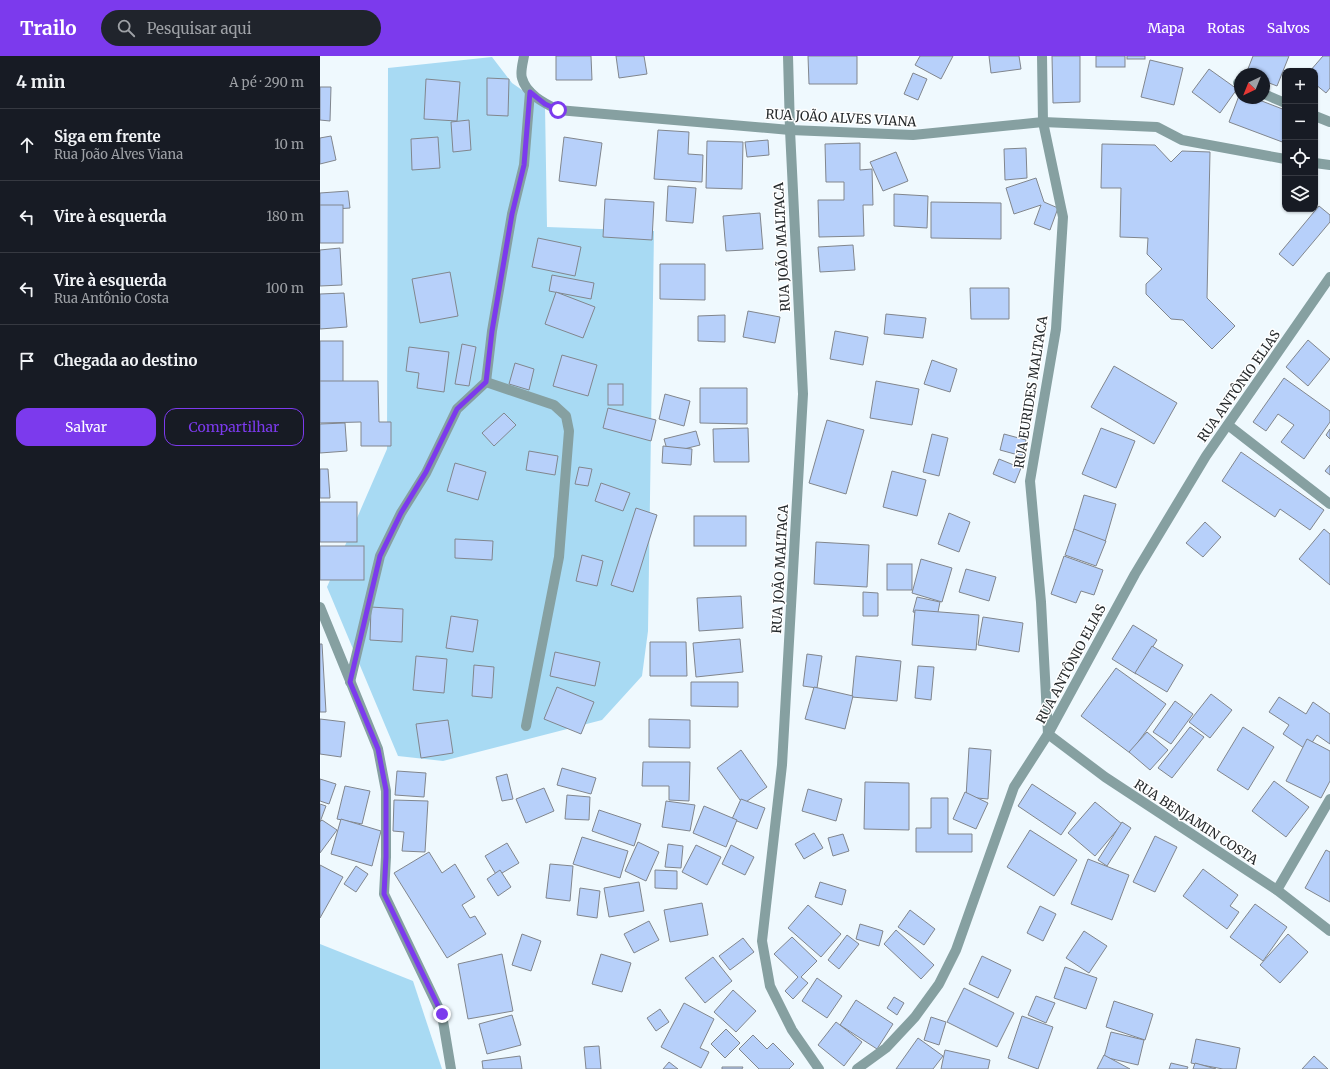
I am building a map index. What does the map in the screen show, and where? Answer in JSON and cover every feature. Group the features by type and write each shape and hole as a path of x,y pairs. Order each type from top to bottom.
{"street":[{"name":"RUA JOÃO ALVES VIANA","path":"524,56 522,77 530,92 545,104 558,110 790,130 913,135 1043,122 1157,127 1182,140 1282,158"},
{"name":"RUA JOÃO MALTACA","path":"788,56 802,394 782,765 762,941 770,986 792,1030 819,1069"},
{"name":"RUA EURIDES MALTACA","path":"1042,56 1043,122 1063,217 1056,329 1030,481 1042,602 1048,734"},
{"path":"350,682 380,556 401,513 426,472 457,409 486,382 492,331 512,214 524,165 530,92"},
{"path":"1270,97 1282,102"},
{"path":"1318,117 1330,122"},
{"path":"1318,163 1330,165"},
{"name":"RUA ANTÔNIO ELIAS","path":"857,1069 886,1048 915,1017 939,984 956,950 1014,787 1048,734 1135,574 1206,456 1330,277"},
{"path":"486,382 554,405 566,416 569,430 558,557 526,726"},
{"path":"1228,425 1330,504"},
{"path":"320,607 378,749 386,790 386,857 384,894 442,1014 451,1069"},
{"name":"RUA BENJAMIN COSTA","path":"1048,734 1105,777 1277,890 1330,931"},
{"path":"1277,890 1330,799"}],"shaded area":[{"path":"492,57 512,83 545,106 547,227 654,231 648,631 642,676 602,720 443,761 398,756 327,587 387,449 388,68"},
{"path":"320,944 413,981 442,1069 320,1069"}],"building":[{"path":"556,56 591,56 592,80 556,80"},
{"path":"616,56 644,56 647,74 619,78"},
{"path":"808,56 857,56 857,84 809,84"},
{"path":"920,56 953,56 941,79 915,65"},
{"path":"989,56 1019,56 1021,69 991,73"},
{"path":"1052,56 1080,56 1080,102 1053,103"},
{"path":"1096,56 1125,56 1125,67 1096,67"},
{"path":"1127,56 1145,56 1145,59 1127,59"},
{"path":"1253,56 1289,56 1284,68 1282,68 1282,74 1277,86 1270,83 1270,68 1248,68"},
{"path":"1323,56 1330,56 1330,88 1326,93 1318,86 1318,68 1313,68"},
{"path":"1150,60 1183,68 1174,105 1141,97"},
{"path":"1209,69 1234,87 1234,93 1220,113 1192,92"},
{"path":"913,73 927,79 918,100 904,94"},
{"path":"487,78 509,79 508,116 487,115"},
{"path":"426,79 460,82 457,121 424,119"},
{"path":"320,87 331,87 330,121 320,120"},
{"path":"1236,104 1270,104 1282,109 1282,142 1229,122"},
{"path":"469,120 471,150 453,152 451,122"},
{"path":"658,130 689,132 688,154 703,155 702,182 654,179"},
{"path":"331,136 336,160 320,164 320,138"},
{"path":"438,137 440,168 412,170 411,139"},
{"path":"564,137 602,143 596,186 559,181"},
{"path":"768,140 769,155 747,157 745,142"},
{"path":"707,141 743,142 742,189 706,188"},
{"path":"860,143 860,170 872,169 873,205 863,205 864,236 819,237 818,200 844,200 844,182 826,182 825,144"},
{"path":"1102,144 1155,145 1171,162 1182,151 1210,152 1207,298 1235,326 1212,349 1183,320 1171,319 1146,294 1146,284 1162,269 1147,254 1148,238 1120,237 1121,188 1101,188"},
{"path":"1026,148 1027,178 1005,180 1004,149"},
{"path":"896,152 908,181 883,191 870,162"},
{"path":"1036,178 1044,202 1058,208 1050,230 1034,224 1041,205 1014,214 1006,188"},
{"path":"668,186 696,188 693,223 666,221"},
{"path":"348,191 350,208 320,210 320,193"},
{"path":"894,194 928,196 927,228 894,226"},
{"path":"605,199 654,202 652,240 603,237"},
{"path":"931,202 1001,203 1001,239 931,238"},
{"path":"320,205 343,205 343,243 320,243"},
{"path":"1319,206 1330,215 1330,222 1293,266 1279,254 1314,212 1318,212"},
{"path":"760,213 763,249 726,251 723,216"},
{"path":"538,238 581,247 575,276 532,267"},
{"path":"853,245 855,270 820,272 818,247"},
{"path":"340,248 342,285 320,286 320,250"},
{"path":"660,264 705,264 705,300 660,299"},
{"path":"450,272 458,316 420,323 412,279"},
{"path":"552,275 594,283 591,299 549,291"},
{"path":"970,288 1009,288 1009,319 971,319"},
{"path":"556,292 595,307 583,338 545,324"},
{"path":"344,293 347,327 320,329 320,294"},
{"path":"748,311 780,317 775,343 743,337"},
{"path":"886,314 926,318 923,338 884,334"},
{"path":"725,315 725,342 698,341 698,316"},
{"path":"835,331 868,337 863,365 830,359"},
{"path":"1308,340 1330,359 1308,386 1286,367"},
{"path":"320,341 343,341 343,382 320,382"},
{"path":"462,344 476,347 469,386 455,384"},
{"path":"409,347 449,352 444,392 417,388 419,373 406,371"},
{"path":"562,355 597,365 588,396 553,386"},
{"path":"932,360 957,369 950,392 924,384"},
{"path":"515,363 534,369 529,390 509,384"},
{"path":"1114,366 1177,403 1154,444 1091,407"},
{"path":"1284,378 1330,411 1330,422 1304,459 1281,442 1294,425 1278,414 1266,431 1253,422"},
{"path":"320,381 378,381 379,422 391,422 391,446 361,446 361,422 320,423"},
{"path":"876,381 919,389 912,425 870,418"},
{"path":"608,384 623,384 623,405 608,405"},
{"path":"700,388 747,388 747,424 700,423"},
{"path":"665,394 690,401 684,426 659,419"},
{"path":"608,408 656,420 651,441 603,428"},
{"path":"504,413 516,425 494,446 482,433"},
{"path":"827,420 864,430 846,494 809,483"},
{"path":"345,423 347,451 320,453 320,424"},
{"path":"748,428 749,462 714,462 713,429"},
{"path":"1101,428 1135,441 1116,488 1082,474"},
{"path":"1330,429 1330,439 1326,435"},
{"path":"696,431 700,445 668,453 664,439"},
{"path":"932,434 948,438 939,476 923,472"},
{"path":"1004,434 1026,440 1022,456 1000,450"},
{"path":"663,446 692,449 691,465 662,463"},
{"path":"529,451 558,456 555,475 526,470"},
{"path":"1241,452 1324,510 1310,530 1280,509 1275,517 1222,481"},
{"path":"999,459 1021,468 1015,483 993,474"},
{"path":"455,463 486,472 478,500 447,491"},
{"path":"1330,465 1330,475 1325,471"},
{"path":"579,467 592,469 588,486 575,484"},
{"path":"320,469 328,469 330,498 320,498"},
{"path":"892,471 926,480 917,516 883,507"},
{"path":"601,483 630,493 623,511 595,501"},
{"path":"1084,495 1116,504 1105,542 1073,532"},
{"path":"320,502 357,502 357,542 320,542"},
{"path":"636,508 657,515 633,592 611,585"},
{"path":"949,513 970,522 959,552 938,544"},
{"path":"694,516 746,516 746,546 694,546"},
{"path":"1205,522 1221,537 1203,557 1186,543"},
{"path":"1074,529 1106,541 1096,566 1065,555"},
{"path":"1324,529 1330,534 1330,585 1299,559"},
{"path":"455,539 493,541 492,560 455,558"},
{"path":"816,542 869,545 867,587 814,584"},
{"path":"320,546 364,546 364,580 320,580"},
{"path":"582,555 603,561 597,586 576,581"},
{"path":"1064,556 1103,570 1094,595 1081,591 1076,603 1051,594"},
{"path":"921,559 952,568 942,602 912,593"},
{"path":"887,564 912,564 912,590 887,590"},
{"path":"966,569 996,577 989,601 959,592"},
{"path":"863,592 878,593 878,616 863,616"},
{"path":"741,596 743,628 699,631 697,598"},
{"path":"917,597 940,602 937,617 913,612"},
{"path":"371,607 403,609 402,642 370,640"},
{"path":"915,610 979,615 976,650 912,645"},
{"path":"451,616 478,620 473,652 446,648"},
{"path":"983,617 1023,623 1019,652 978,645"},
{"path":"1133,625 1157,640 1136,674 1112,659"},
{"path":"740,639 743,672 696,677 693,643"},
{"path":"650,642 686,642 687,676 650,676"},
{"path":"320,644 322,644 326,712 320,712"},
{"path":"1152,646 1183,665 1167,692 1135,673"},
{"path":"555,652 600,662 595,686 550,676"},
{"path":"807,654 822,656 817,688 803,686"},
{"path":"416,656 447,659 444,693 413,690"},
{"path":"856,656 901,661 897,701 852,697"},
{"path":"474,665 494,667 492,698 472,696"},
{"path":"918,666 934,667 931,700 915,698"},
{"path":"1116,668 1166,704 1130,753 1081,716"},
{"path":"691,682 738,682 738,707 691,706"},
{"path":"557,687 594,702 581,734 544,719"},
{"path":"814,687 853,696 845,729 805,719"},
{"path":"1211,694 1232,710 1210,738 1189,722"},
{"path":"1279,697 1306,714 1313,702 1330,714 1330,744 1317,735 1307,750 1283,734 1289,725 1269,712"},
{"path":"1175,701 1193,714 1171,744 1153,732"},
{"path":"320,719 345,722 341,757 320,754"},
{"path":"649,719 690,720 690,748 649,747"},
{"path":"448,720 453,753 421,758 416,724"},
{"path":"1190,727 1204,737 1172,778 1158,768"},
{"path":"1243,727 1274,747 1248,790 1217,770"},
{"path":"1147,732 1168,750 1150,770 1129,752"},
{"path":"1307,739 1330,751 1330,781 1321,798 1286,781"},
{"path":"969,748 991,750 988,799 966,797"},
{"path":"741,750 767,787 743,804 717,768"},
{"path":"643,762 690,762 689,801 669,800 669,786 642,786"},
{"path":"562,768 596,778 591,794 557,785"},
{"path":"397,771 426,773 424,797 395,795"},
{"path":"507,774 513,799 502,801 496,777"},
{"path":"320,779 336,784 329,804 320,801"},
{"path":"1274,781 1309,807 1286,837 1252,811"},
{"path":"865,782 909,783 909,830 864,829"},
{"path":"1032,784 1076,813 1061,835 1018,806"},
{"path":"345,786 370,791 362,824 337,819"},
{"path":"544,788 554,811 526,823 516,799"},
{"path":"808,789 842,799 836,821 802,811"},
{"path":"965,792 988,803 976,829 953,819"},
{"path":"567,795 590,797 589,820 565,819"},
{"path":"931,798 948,798 948,834 972,834 972,852 916,852 916,828 931,828"},
{"path":"741,799 765,808 757,829 732,819"},
{"path":"394,800 428,801 425,852 402,851 404,832 393,831"},
{"path":"666,801 695,805 690,831 662,827"},
{"path":"1095,802 1122,824 1095,856 1068,833"},
{"path":"320,804 326,806 320,822"},
{"path":"704,806 737,820 726,847 693,833"},
{"path":"599,810 641,824 634,846 592,831"},
{"path":"341,819 381,831 372,866 331,854"},
{"path":"322,820 337,830 320,853 320,822"},
{"path":"1122,822 1131,828 1107,866 1098,860"},
{"path":"1030,830 1077,860 1054,896 1007,867"},
{"path":"814,833 823,848 804,859 795,844"},
{"path":"843,834 849,851 833,856 828,838"},
{"path":"1155,836 1177,847 1155,892 1133,882"},
{"path":"582,837 628,851 620,878 573,864"},
{"path":"638,842 659,852 646,881 625,871"},
{"path":"507,843 519,863 497,876 485,856"},
{"path":"668,844 683,846 681,868 665,867"},
{"path":"696,845 721,857 707,885 682,872"},
{"path":"731,845 754,857 745,875 722,864"},
{"path":"1326,850 1330,852 1330,902 1305,888"},
{"path":"429,852 442,873 455,864 475,897 462,905 470,918 475,916 486,934 447,958 394,873"},
{"path":"1088,859 1129,875 1112,920 1071,904"},
{"path":"550,864 573,866 570,901 546,898"},
{"path":"320,865 343,877 320,918"},
{"path":"356,866 368,874 356,892 344,884"},
{"path":"1203,869 1238,895 1230,906 1239,912 1227,929 1183,896"},
{"path":"500,870 511,887 498,896 487,879"},
{"path":"655,870 677,871 677,889 655,888"},
{"path":"639,882 644,911 609,917 604,888"},
{"path":"820,882 846,890 842,905 815,897"},
{"path":"580,888 600,891 597,918 577,915"},
{"path":"702,903 708,935 670,942 664,910"},
{"path":"1255,904 1287,927 1263,961 1230,937"},
{"path":"808,905 841,934 821,957 788,928"},
{"path":"1040,906 1056,914 1043,941 1027,933"},
{"path":"910,910 935,929 924,945 898,927"},
{"path":"649,921 659,940 634,953 624,934"},
{"path":"860,924 883,931 879,946 856,939"},
{"path":"896,930 934,965 921,979 884,944"},
{"path":"1084,931 1107,946 1089,973 1066,958"},
{"path":"522,934 541,941 531,971 512,965"},
{"path":"1288,934 1308,952 1280,983 1260,965"},
{"path":"847,935 859,944 839,969 828,960"},
{"path":"792,937 817,961 801,977 808,983 793,999 785,991 798,977 774,954"},
{"path":"743,938 754,952 730,970 719,956"},
{"path":"502,954 513,1011 468,1019 458,964"},
{"path":"601,954 631,963 622,992 592,984"},
{"path":"982,956 1011,970 998,998 969,984"},
{"path":"713,957 732,981 705,1003 685,978"},
{"path":"1065,967 1097,978 1086,1009 1054,998"},
{"path":"817,978 842,996 827,1018 802,1001"},
{"path":"964,988 1014,1013 997,1047 947,1022"},
{"path":"733,990 756,1011 736,1032 714,1012"},
{"path":"1036,996 1055,1003 1046,1023 1028,1015"},
{"path":"894,997 904,1003 897,1015 887,1008"},
{"path":"856,1000 893,1024 877,1049 840,1025"},
{"path":"1114,1001 1153,1014 1145,1040 1106,1027"},
{"path":"684,1003 714,1019 700,1048 709,1052 701,1068 661,1047"},
{"path":"660,1009 669,1022 656,1031 647,1018"},
{"path":"512,1015 521,1045 487,1054 479,1024"},
{"path":"1022,1016 1053,1027 1038,1069 1008,1058"},
{"path":"931,1017 946,1022 939,1045 924,1040"},
{"path":"836,1022 862,1042 844,1066 818,1045"},
{"path":"726,1029 740,1043 725,1058 711,1044"},
{"path":"1111,1032 1144,1040 1138,1065 1104,1057"},
{"path":"753,1035 767,1049 773,1043 794,1064 789,1069 759,1069 739,1049"},
{"path":"918,1038 943,1056 933,1069 896,1069"},
{"path":"1196,1039 1240,1048 1236,1069 1223,1069 1191,1063"},
{"path":"599,1046 601,1069 586,1069 584,1047"},
{"path":"945,1050 990,1060 988,1069 941,1069"},
{"path":"1104,1055 1130,1069 1097,1069"},
{"path":"520,1056 522,1069 483,1069 482,1061"},
{"path":"1314,1056 1328,1069 1302,1069"},
{"path":"669,1062 678,1069 663,1069"},
{"path":"1171,1063 1188,1067 1187,1069 1169,1069"},
{"path":"1195,1063 1216,1069 1193,1069"},
{"path":"722,1067 743,1067 742,1069 722,1069"}],"route":[{"path":"442,1014 384,894 386,857 386,790 378,749 350,682 380,556 401,513 426,472 457,409 486,382 492,331 512,214 524,165 530,92 545,104 558,110"}]}
